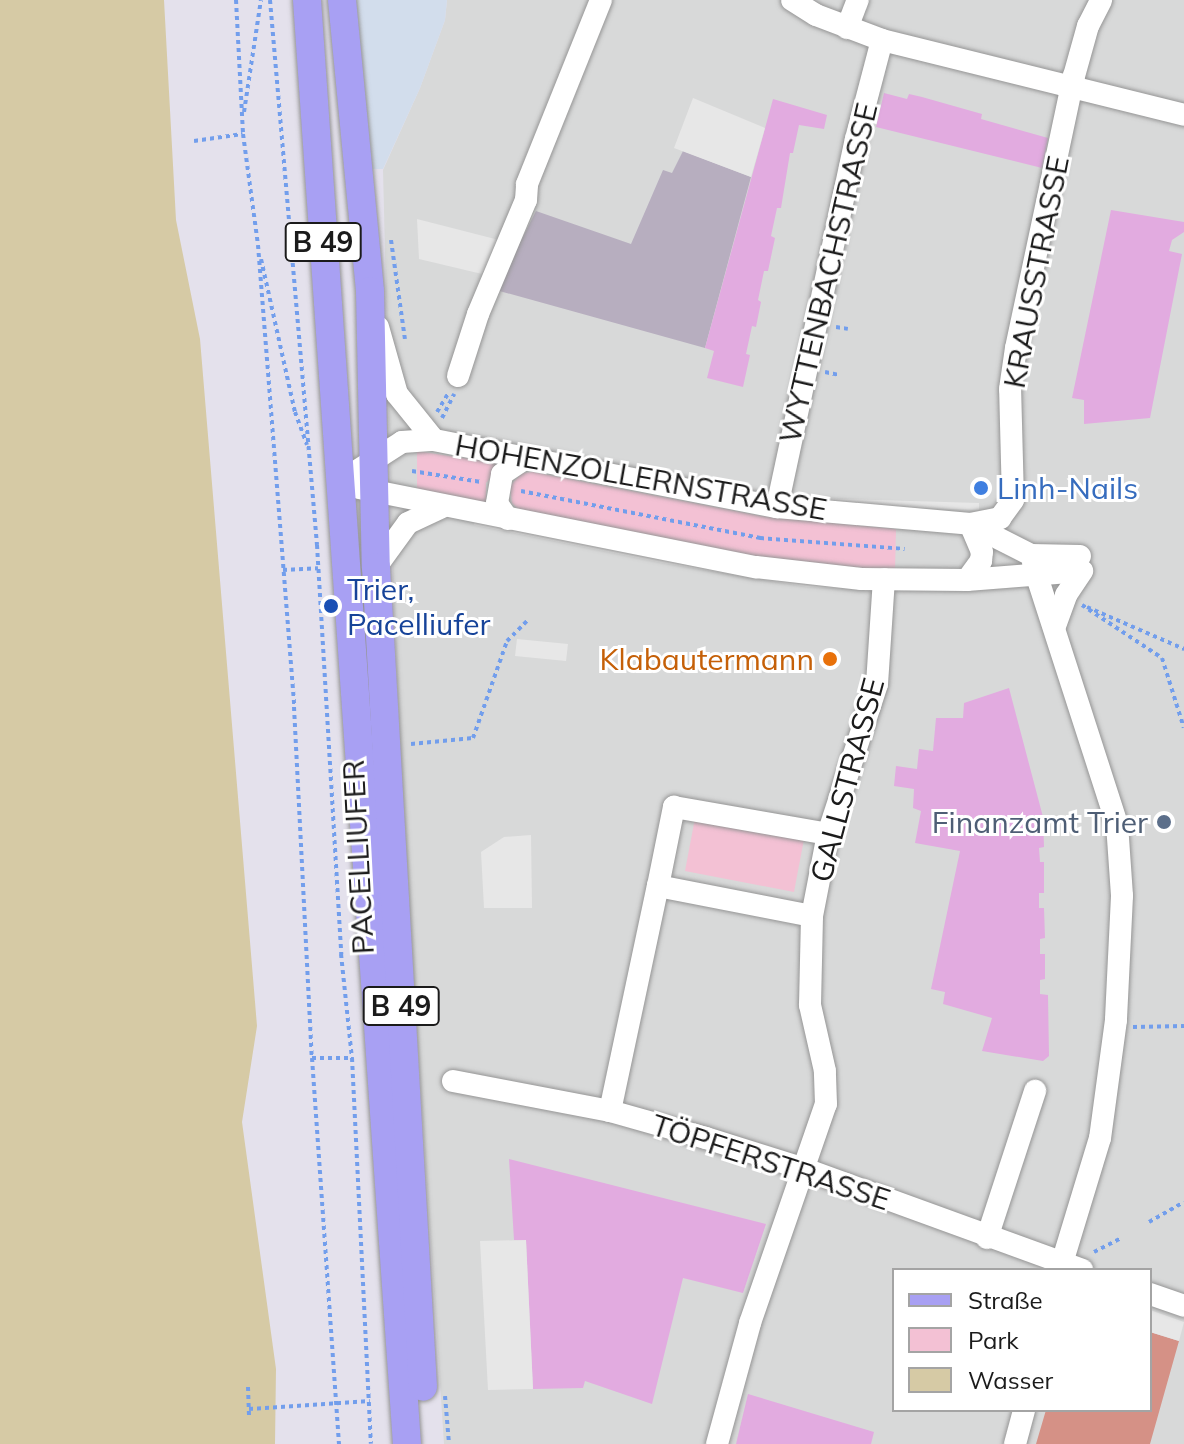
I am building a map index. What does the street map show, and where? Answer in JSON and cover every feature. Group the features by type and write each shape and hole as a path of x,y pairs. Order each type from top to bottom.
{"main road":[{"name":"B 49","path":"307,0 323,448 338,483"},
{"name":"B 49","path":"342,0 370,291 373,458"},
{"name":"PACELLIUFER","path":"373,458 376,567 426,1444"},
{"name":"PACELLIUFER","path":"338,483 407,1444"}],"street":[{"path":"456,385 478,314 526,200 527,184 601,0"},
{"path":"792,0 847,28 882,40 1184,115"},
{"path":"847,28 858,0"},
{"name":"KRAUSSTRASSE","path":"970,524 1000,518 1013,500 1010,389 1014,362 1072,89 1088,26 1101,0"},
{"name":"WYTTENBACHSTRASSE","path":"777,507 856,139 882,40"},
{"name":"HOHENZOLLERNSTRASSE","path":"370,291 397,394 434,440"},
{"name":"HOHENZOLLERNSTRASSE","path":"338,483 402,442 434,440 523,460 777,507 970,524 1034,565"},
{"path":"508,519 497,503 502,474 523,460"},
{"name":"HOHENZOLLERNSTRASSE","path":"338,483 756,567 884,579 967,580 1034,565 1081,564 1055,626"},
{"name":"HOHENZOLLERNSTRASSE","path":"376,567 408,523 444,506"},
{"path":"967,580 981,561 982,552 970,524"},
{"path":"1034,565 1117,824 1122,896 1116,1020 1100,1138 1072,1266"},
{"name":"GALLSTRASSE","path":"717,1444 750,1323 826,1104 825,1071 810,1005 812,916 828,834 877,684 884,579"},
{"path":"610,1111 674,807 828,834"},
{"path":"658,886 812,916"},
{"name":"TÖPFERSTRASSE","path":"453,1081 610,1111 805,1169 987,1238 1072,1266"},
{"path":"987,1238 1035,1091"},
{"path":"1152,1295 1184,1306"},
{"path":"1015,1444 1023,1412"}],"path":[{"path":"236,0 243,134 258,245 283,570 339,1444"},
{"path":"243,123 261,0"},
{"path":"270,0 323,448 318,568 341,954 352,1058 371,1444"},
{"path":"194,141 243,134"},
{"path":"258,245 295,412 323,448"},
{"path":"442,418 456,385"},
{"path":"413,458 412,474 486,483"},
{"path":"510,488 760,538 905,549"},
{"path":"904,563 905,539"},
{"path":"283,570 318,568"},
{"path":"1184,649 1076,601 1162,658 1184,728"},
{"path":"408,745 473,738 507,641 527,621"},
{"path":"1116,1020 1136,1028 1184,1026"},
{"path":"312,1058 352,1058"},
{"path":"1149,1222 1184,1202"},
{"path":"1072,1266 1120,1239"},
{"path":"248,1387 249,1418"},
{"path":"249,1409 371,1401"}],"shaded area":[{"path":"356,0 447,0 445,20 420,88 383,169 372,169"},
{"path":"447,0 1184,0 1184,1444 444,1444 404,831 393,580 383,170 420,88 445,20"},
{"path":"884,93 907,99 909,94 922,97 982,114 981,119 1048,138 1042,168 876,127"},
{"path":"693,98 765,128 751,177 674,148"},
{"path":"773,99 827,115 824,129 799,125 793,153 790,153 781,208 777,208 771,236 775,238 768,271 764,271 758,300 761,302 756,327 752,326 746,354 750,355 743,387 707,378 714,351 705,348"},
{"path":"683,151 751,177 705,348 496,290 536,211 631,244 663,170 672,173"},
{"path":"1111,210 1184,222 1184,232 1172,240 1169,251 1182,254 1150,418 1084,424 1084,400 1072,398"},
{"path":"417,219 499,240 482,274 419,259"},
{"path":"809,498 979,503 979,510 809,504"},
{"path":"475,518 858,589 808,587 663,563 474,525"},
{"path":"517,639 568,644 566,661 515,656"},
{"path":"1009,688 1043,817 1044,847 1039,848 1040,862 1044,862 1044,893 1039,893 1039,908 1044,908 1045,938 1040,939 1040,954 1045,954 1045,979 1040,980 1040,994 1048,995 1049,1056 1043,1061 982,1051 992,1018 943,1004 945,992 931,989 960,851 915,843 921,811 913,808 914,789 894,786 896,766 917,769 919,749 933,751 936,718 963,718 964,703"},
{"path":"531,835 532,908 484,908 481,852 504,837"},
{"path":"509,1159 766,1224 743,1293 683,1278 652,1404 585,1381 583,1388 533,1389 526,1241 514,1240"},
{"path":"526,1240 533,1389 488,1390 480,1241"},
{"path":"1152,1311 1184,1322 1179,1341 1152,1333"},
{"path":"1152,1333 1179,1341 1150,1444 1036,1444 1045,1412 1152,1412"},
{"path":"748,1394 874,1432 871,1444 736,1444"}],"green space":[{"path":"417,451 502,464 486,483 486,505 417,489"},
{"path":"533,472 761,516 896,529 895,571 768,559 522,513 512,503 510,486 522,473"},
{"path":"695,818 804,839 794,892 685,871"}],"water":[{"path":"0,0 164,0 176,220 200,339 257,1026 242,1122 276,1369 275,1444 0,1444"}],"place":[{"name":"Linh-Nails","path":"981,488"},
{"name":"Trier, Pacelliufer","path":"331,606"},
{"name":"Klabautermann","path":"830,659"},
{"name":"Finanzamt Trier","path":"1164,822"}]}
